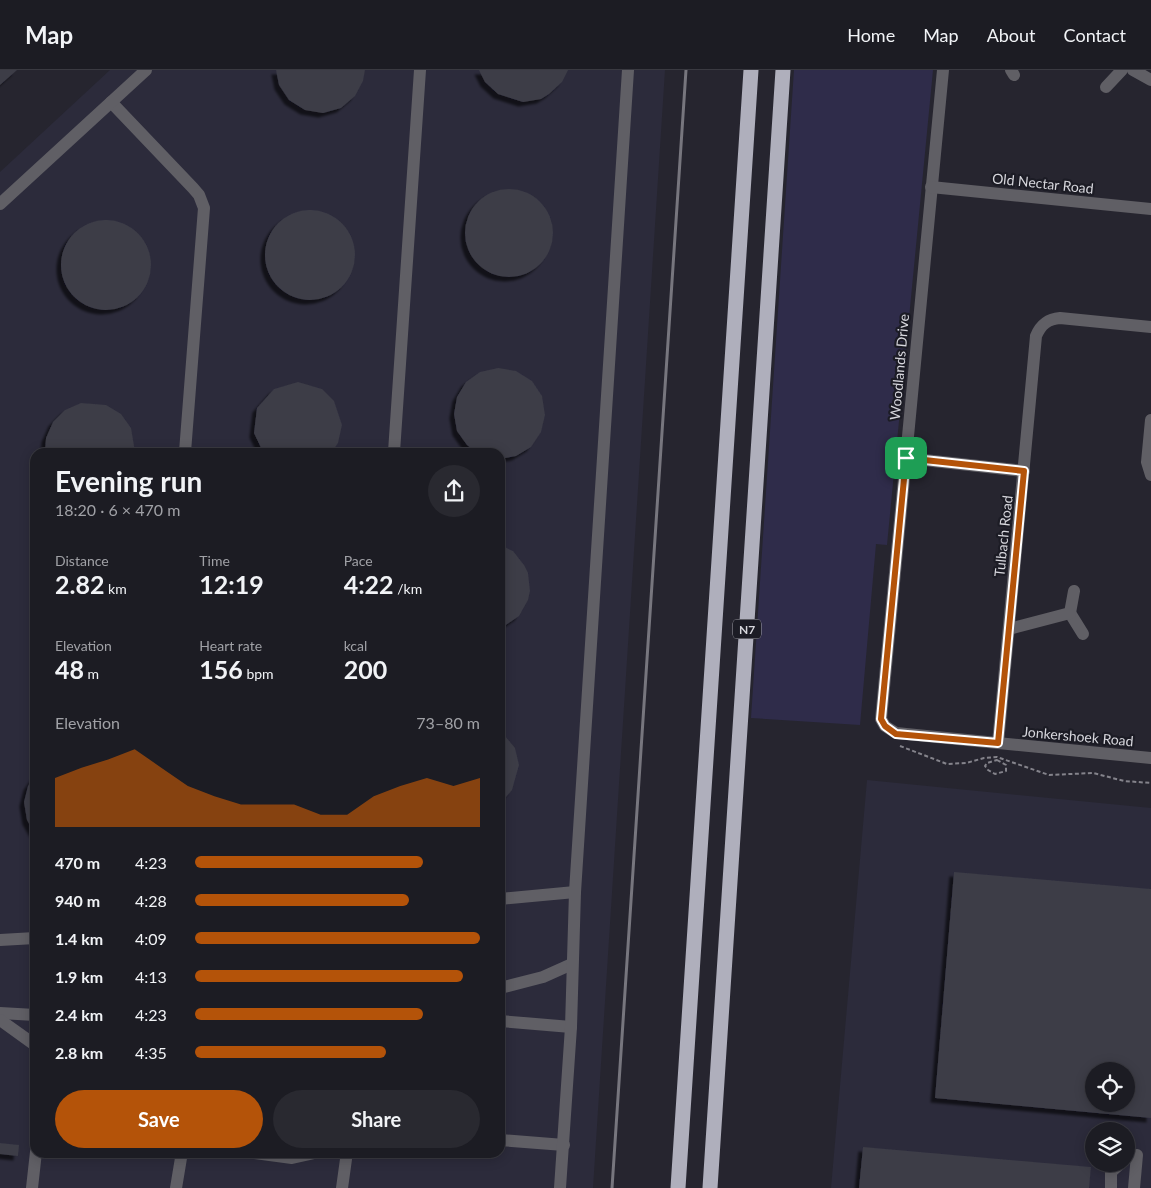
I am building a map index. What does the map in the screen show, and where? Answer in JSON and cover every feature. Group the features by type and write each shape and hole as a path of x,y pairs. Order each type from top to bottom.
{"highway":[{"name":"N7","path":"678,1188 751,70"},
{"name":"N7","path":"710,1188 783,70"}],"street":[{"path":"0,204 146,70"},
{"path":"394,448 420,70"},
{"path":"560,1188 571,1027 575,892 628,70"},
{"name":"Woodlands Drive","path":"885,726 881,719 943,70"},
{"path":"1106,87 1122,70"},
{"path":"1133,70 1151,80"},
{"path":"111,102 193,188 199,195 204,208 185,448"},
{"name":"Old Nectar Road","path":"931,187 1151,209"},
{"name":"Tulbach Road","path":"998,743 1036,336 1041,325 1051,319 1060,318 1151,327"},
{"path":"1151,420 1147,462 1151,475"},
{"path":"906,458 1024,471"},
{"path":"1074,591 1070,613 1083,634"},
{"path":"1009,629 1070,613"},
{"name":"Jonkershoek Road","path":"885,726 896,734 1151,758"},
{"path":"505,899 575,892"},
{"path":"0,940 30,938"},
{"path":"505,987 543,977 572,964"},
{"path":"0,1013 30,1015"},
{"path":"0,1020 30,1041"},
{"path":"505,1021 571,1027"},
{"path":"505,1140 564,1145"},
{"path":"32,1188 35,1158"},
{"path":"176,1188 181,1158"},
{"path":"342,1188 346,1158"},
{"path":"1111,1188 1112,1172"},
{"path":"1133,1172 1134,1188"}],"path":[{"path":"896,743 903,748 947,764 966,763 997,757 1049,774 1093,773 1124,781 1151,783"},
{"path":"996,760 1006,765 1006,771 995,774 988,770 985,766 987,763 996,760"}],"shaded area":[{"path":"110,70 665,70 593,1188 0,1188 0,172"},
{"path":"794,70 933,70 887,545 876,544 860,725 751,718"},
{"path":"867,780 1151,808 1151,1188 831,1188"}],"building":[{"path":"0,70 17,70 0,85"},
{"path":"276,70 365,70 363,81 355,96 341,108 323,113 305,110 289,100 279,85"},
{"path":"479,70 568,70 562,82 549,94 541,99 523,102 498,94 485,82"},
{"path":"509,189 526,193 540,202 549,216 553,233 549,250 540,264 526,273 509,277 492,273 478,264 469,250 465,233 469,216 478,202 492,193"},
{"path":"310,210 327,213 342,223 352,238 355,255 352,272 342,287 327,297 310,300 293,297 278,287 268,272 265,255 268,238 278,223 293,213"},
{"path":"106,220 123,224 138,233 147,248 151,265 147,282 138,297 123,306 106,310 89,306 74,297 65,282 61,265 65,248 74,233 89,224"},
{"path":"498,368 516,371 532,381 542,396 545,415 541,432 531,447 516,456 505,458 505,448 471,448 457,431 454,414 457,397 466,382 480,372"},
{"path":"298,382 322,389 334,401 342,425 338,443 335,448 261,448 254,433 257,408 274,389"},
{"path":"81,403 106,405 121,414 131,428 134,448 45,448 46,438 53,422 65,410"},
{"path":"505,547 513,551 528,573 530,591 528,600 519,616 505,626"},
{"path":"505,736 515,748 519,765 512,790 505,798"},
{"path":"30,783 30,825 27,820 24,802"},
{"path":"954,872 1151,889 1151,1118 1086,1112 1135,1112 1135,1062 1085,1062 1085,1112 935,1098"},
{"path":"0,1143 19,1145 18,1156 0,1154"},
{"path":"863,1147 1085,1166 1085,1172 1091,1172 1089,1188 859,1188"}],"railway":[{"path":"612,1188 686,70"}],"route":[{"path":"906,458 1024,471 998,743 896,734 885,726 881,719 906,458"}]}
